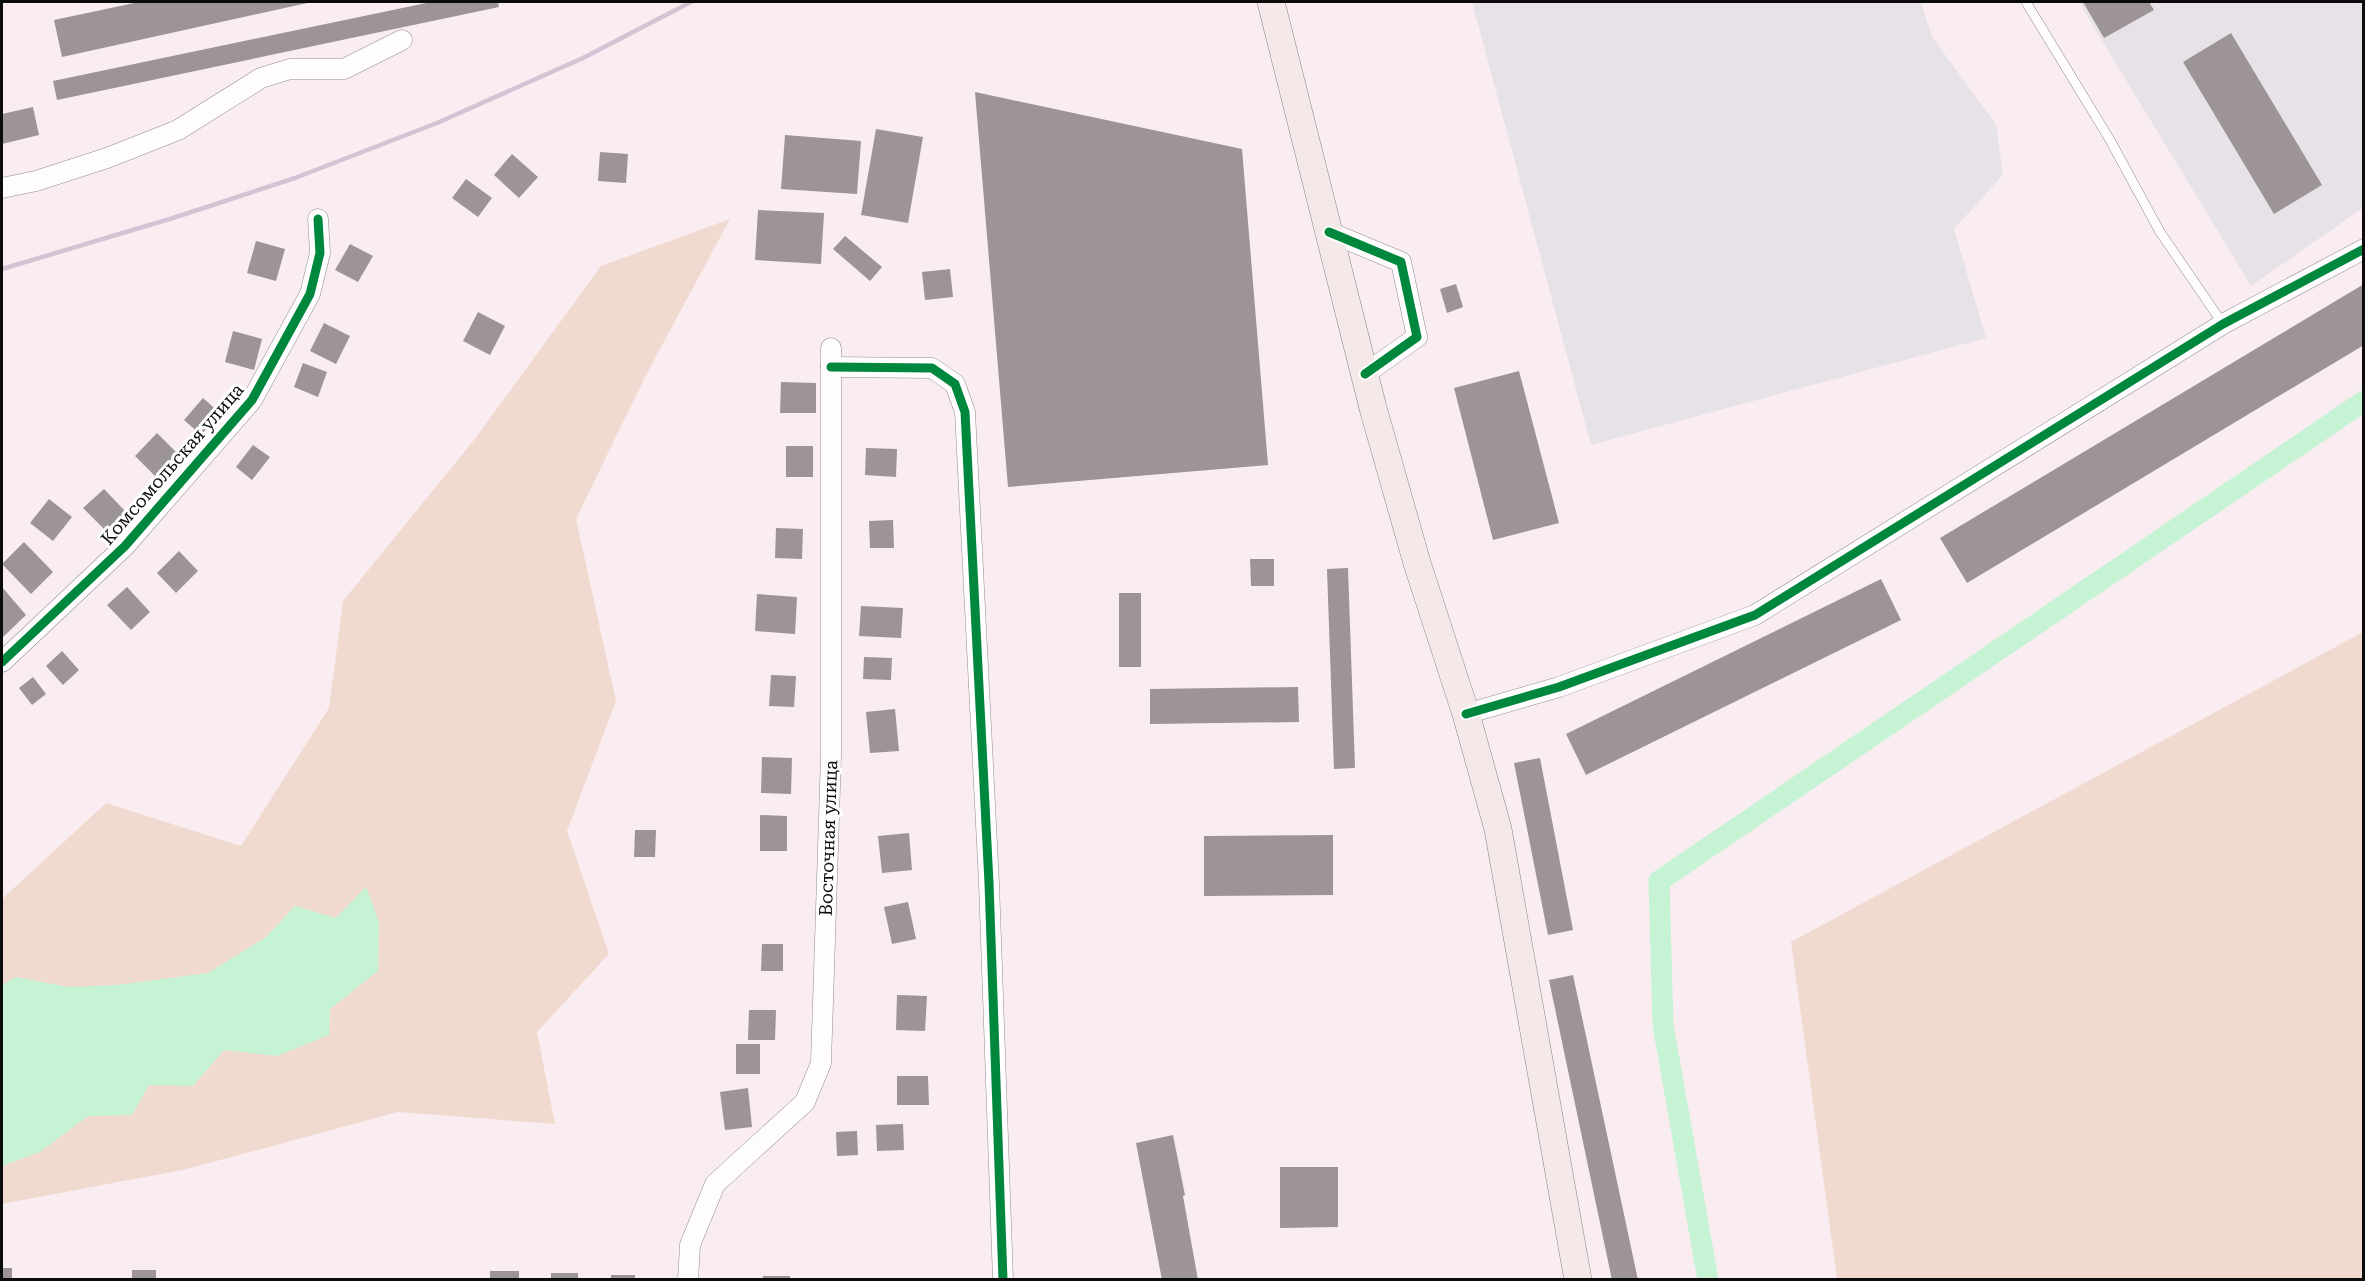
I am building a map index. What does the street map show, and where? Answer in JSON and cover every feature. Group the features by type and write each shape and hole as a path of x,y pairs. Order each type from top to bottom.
{"main road":[{"path":"1271,2 1365,374 1417,563 1466,714 1498,829 1578,1280"}],"street":[{"path":"2,188 36,181 107,158 177,130 261,78 290,69 344,69 402,40"},
{"name":"Комсомольская улица","path":"2,662 125,546 252,400 310,294 320,253 318,219"},
{"path":"1329,232 1401,262 1417,337 1365,374"},
{"path":"1466,714 1559,687 1755,615 2223,324 2364,249"},
{"name":"Восточная улица","path":"688,1280 690,1245 715,1184 805,1102 821,1063 831,755 831,357 932,368 955,384 964,412 989,883 1003,1280"}],"lane":[{"path":"2026,2 2110,140 2160,232 2223,324"}],"shaded area":[{"path":"1472,2 1921,2 1932,37 1996,124 2003,175 1954,229 1986,338 1591,445"},
{"path":"2081,2 2363,2 2363,208 2251,286 2083,9"},
{"path":"730,219 646,375 576,519 616,701 567,831 609,954 537,1032 555,1124 398,1112 187,1169 2,1204 2,899 106,803 241,846 329,708 343,601 474,440 601,266"},
{"path":"2363,632 2363,1279 1837,1279 1791,942"},
{"path":"366,887 379,922 378,971 330,1009 329,1035 277,1056 224,1050 193,1086 149,1085 132,1115 88,1116 40,1152 2,1166 2,985 16,977 68,987 117,985 208,973 266,937 295,906 336,918"}],"building":[{"path":"139,2 312,2 62,57 54,20"},
{"path":"431,2 498,2 499,7 57,100 53,81"},
{"path":"2083,2 2149,2 2154,10 2104,38"},
{"path":"2231,33 2322,185 2274,214 2183,62"},
{"path":"975,92 1242,149 1268,465 1008,487"},
{"path":"33,107 39,135 2,144 2,114"},
{"path":"876,129 923,137 908,223 861,215"},
{"path":"785,135 861,141 857,194 781,189"},
{"path":"600,152 628,154 626,183 598,181"},
{"path":"512,154 538,177 519,198 494,175"},
{"path":"466,179 492,198 478,217 452,198"},
{"path":"758,210 824,213 821,264 755,260"},
{"path":"845,236 882,267 870,281 833,249"},
{"path":"256,241 285,249 276,281 247,273"},
{"path":"350,244 373,256 358,282 335,270"},
{"path":"950,269 953,297 925,300 922,272"},
{"path":"1456,284 1463,307 1447,313 1440,289"},
{"path":"2364,284 2364,345 1967,583 1940,538"},
{"path":"478,312 505,326 490,355 463,341"},
{"path":"324,323 350,336 336,364 310,351"},
{"path":"233,331 262,339 254,370 225,362"},
{"path":"303,363 327,372 318,397 294,387"},
{"path":"1519,371 1559,523 1493,540 1454,388"},
{"path":"781,382 816,383 816,413 780,413"},
{"path":"203,398 220,413 201,435 184,420"},
{"path":"157,433 177,453 155,476 135,456"},
{"path":"253,445 270,457 252,480 236,467"},
{"path":"786,446 813,446 813,477 786,477"},
{"path":"866,448 897,449 896,477 865,475"},
{"path":"104,489 126,512 106,531 83,508"},
{"path":"49,499 72,517 53,541 30,523"},
{"path":"893,520 894,548 870,548 869,521"},
{"path":"776,528 803,529 802,559 775,558"},
{"path":"24,542 53,572 31,594 2,564"},
{"path":"179,551 198,571 176,593 157,573"},
{"path":"1250,559 1274,559 1274,586 1251,586"},
{"path":"1348,568 1355,768 1334,769 1327,569"},
{"path":"1881,579 1901,620 1586,775 1566,734"},
{"path":"2,587 26,615 2,638"},
{"path":"127,587 150,612 131,630 107,605"},
{"path":"1119,593 1141,593 1141,667 1119,667"},
{"path":"757,594 797,597 795,634 755,631"},
{"path":"861,606 903,608 901,638 859,636"},
{"path":"62,651 79,670 63,685 46,666"},
{"path":"864,657 892,658 891,680 863,679"},
{"path":"771,675 796,676 794,707 769,706"},
{"path":"33,677 46,694 32,705 19,688"},
{"path":"1298,687 1299,722 1150,724 1150,689"},
{"path":"895,709 899,751 870,753 866,712"},
{"path":"762,757 792,758 791,794 761,793"},
{"path":"1540,758 1573,930 1548,935 1514,763"},
{"path":"760,815 787,816 787,851 760,851"},
{"path":"635,830 656,830 655,857 634,857"},
{"path":"909,833 912,870 882,873 878,836"},
{"path":"1333,835 1333,895 1204,896 1204,836"},
{"path":"908,902 916,939 892,944 884,907"},
{"path":"762,944 783,944 783,971 761,971"},
{"path":"1573,975 1638,1280 1612,1280 1549,980"},
{"path":"897,995 927,996 925,1031 896,1030"},
{"path":"749,1010 776,1010 775,1040 748,1040"},
{"path":"736,1044 760,1044 760,1074 736,1074"},
{"path":"897,1076 928,1076 929,1105 897,1105"},
{"path":"748,1088 752,1127 725,1130 720,1092"},
{"path":"903,1124 904,1150 877,1151 876,1125"},
{"path":"857,1131 858,1155 837,1156 836,1132"},
{"path":"1173,1135 1198,1280 1162,1280 1136,1143"},
{"path":"1280,1167 1338,1167 1338,1227 1280,1228"},
{"path":"2,1268 12,1268 12,1280 2,1280"},
{"path":"132,1270 156,1270 156,1280 132,1280"},
{"path":"490,1271 519,1271 519,1280 490,1280"},
{"path":"551,1273 578,1273 578,1280 551,1280"},
{"path":"611,1275 635,1275 635,1280 611,1280"},
{"path":"763,1276 790,1276 790,1280 763,1280"}],"waterway":[{"path":"1708,1280 1663,1025 1659,881 2364,401"}],"railway":[{"path":"2,269 173,218 295,178 437,123 583,58 691,2"}],"cycle path":[{"path":"2,662 125,546 252,400 310,294 320,253 318,219"},
{"path":"1329,232 1401,262 1417,337 1365,374"},
{"path":"1466,714 1559,687 1755,615 2223,324 2364,249"},
{"path":"831,367 932,368 955,384 965,412 989,883 1003,1280"}]}
